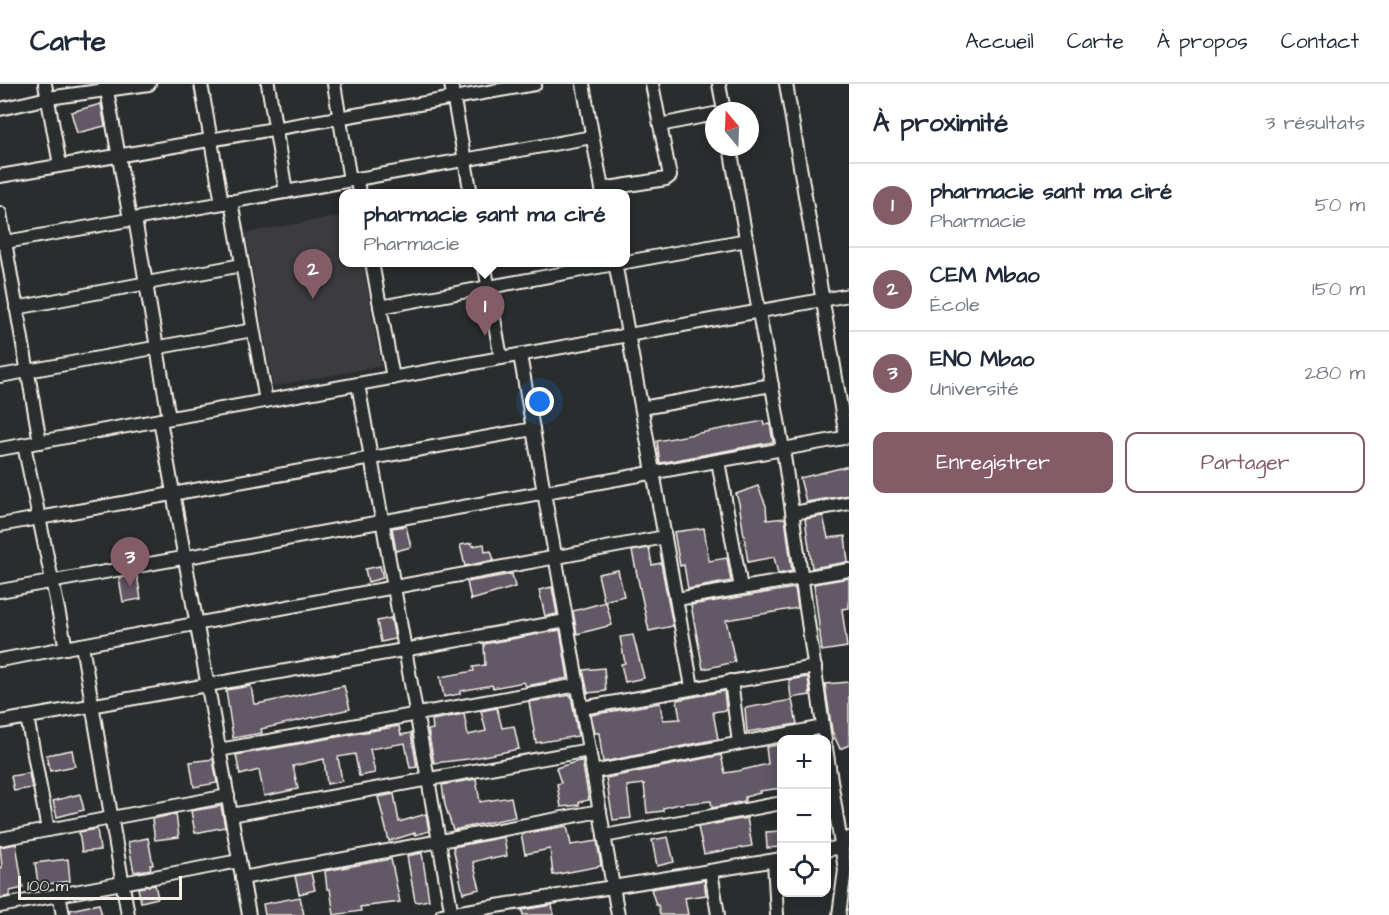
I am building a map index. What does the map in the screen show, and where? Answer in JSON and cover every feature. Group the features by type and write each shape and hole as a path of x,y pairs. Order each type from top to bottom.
{"street":[{"path":"45,84 60,165"},
{"path":"0,109 107,88 149,84"},
{"path":"201,84 211,140 242,265 266,401"},
{"path":"268,84 286,192"},
{"path":"334,84 357,189"},
{"path":"451,84 470,189"},
{"path":"0,176 535,84"},
{"path":"583,84 602,189"},
{"path":"613,189 666,179 670,176 652,84"},
{"path":"719,84 722,102"},
{"path":"0,591 848,437 822,300 786,84"},
{"path":"107,88 157,347 173,494 249,915"},
{"path":"660,125 705,116"},
{"path":"2,242 592,137"},
{"path":"593,772 739,743 824,733 783,449 732,156"},
{"path":"0,213 2,242 40,442"},
{"path":"630,261 747,240"},
{"path":"16,308 242,265"},
{"path":"373,267 393,378"},
{"path":"485,267 501,358"},
{"path":"380,307 599,267"},
{"path":"621,267 628,335 692,687"},
{"path":"0,449 849,295"},
{"path":"0,376 254,330"},
{"path":"519,355 618,915"},
{"path":"357,384 439,840 449,914 777,860"},
{"path":"642,408 772,386"},
{"path":"0,525 532,429"},
{"path":"24,445 66,648"},
{"path":"718,461 741,588"},
{"path":"793,513 849,504"},
{"path":"0,660 665,537"},
{"path":"676,600 849,570"},
{"path":"0,722 566,621"},
{"path":"82,645 128,915"},
{"path":"582,708 815,667"},
{"path":"731,681 739,743"},
{"path":"219,750 578,685"},
{"path":"27,717 48,830"},
{"path":"231,815 589,750"},
{"path":"0,839 228,796"},
{"path":"831,798 845,843 847,870 839,915"},
{"path":"604,836 777,804"},
{"path":"242,878 600,811"},
{"path":"0,906 239,861"},
{"path":"711,871 718,915"},
{"path":"59,895 63,915"},
{"path":"777,897 777,915"}],"shaded area":[{"path":"339,216 339,267 364,267 381,366 273,386 246,233"}],"building":[{"path":"101,104 105,126 77,133 71,112"},
{"path":"763,421 764,425 770,424 773,442 660,463 657,441"},
{"path":"849,466 849,495 806,502 800,478"},
{"path":"758,486 766,506 767,520 785,518 792,571 778,574 774,557 748,562 736,494"},
{"path":"823,516 828,538 845,536 848,562 812,568 805,519"},
{"path":"406,526 411,547 396,551 392,528"},
{"path":"704,528 709,561 727,558 731,581 688,589 684,565 680,566 674,532"},
{"path":"472,543 472,546 484,544 485,552 491,551 494,560 465,566 460,545"},
{"path":"649,548 652,565 661,563 673,626 649,631 632,551"},
{"path":"380,566 383,578 368,582 365,569"},
{"path":"618,570 624,596 604,601 598,574"},
{"path":"512,574 515,587 471,600 467,582"},
{"path":"137,575 141,599 123,602 119,578"},
{"path":"849,578 849,608 842,609 847,647 822,651 814,584"},
{"path":"552,587 557,614 545,616 539,590"},
{"path":"795,588 798,608 726,620 735,662 703,669 691,605"},
{"path":"606,602 612,625 577,634 573,611"},
{"path":"391,618 395,639 381,642 377,621"},
{"path":"560,630 568,678 526,686 524,682 493,688 492,685 460,691 460,694 444,697 440,677 474,671 473,667 485,665 484,644"},
{"path":"633,635 644,678 625,682 621,664 625,663 620,637"},
{"path":"604,668 606,691 588,693 583,670"},
{"path":"808,677 810,695 791,698 789,680"},
{"path":"849,682 849,745 840,749 832,731 825,684"},
{"path":"251,686 254,704 257,704 344,686 350,709 261,729 262,733 233,738 226,690"},
{"path":"724,691 726,710 713,712 718,739 603,762 599,733 595,733 591,715 660,703 663,720 680,719 677,700"},
{"path":"571,695 578,736 536,743 529,702"},
{"path":"792,700 797,724 747,732 745,708"},
{"path":"497,708 502,728 514,726 519,749 434,763 428,730 433,729 432,720 464,714 468,735 486,731 481,711"},
{"path":"399,726 401,735 411,733 417,767 410,768 405,743 370,749 375,773 359,776 355,754 338,757 342,781 327,784 324,759 293,766 298,789 264,796 259,770 240,775 236,755"},
{"path":"777,745 777,789 759,791 760,793 745,797 745,801 712,808 711,801 679,804 663,808 663,811 647,813 644,784 627,786 631,818 613,820 606,778 721,755 725,773 738,771 768,764 766,747"},
{"path":"72,750 75,766 50,771 46,755"},
{"path":"213,759 217,783 194,787 190,762"},
{"path":"582,760 589,800 579,802 579,805 561,807 557,784 561,783 556,768"},
{"path":"29,773 32,788 14,791 11,776"},
{"path":"476,779 480,802 511,797 515,817 453,830 445,805 442,785"},
{"path":"80,794 84,810 57,817 53,801"},
{"path":"394,794 399,822 426,814 429,831 389,841 378,797"},
{"path":"221,806 225,827 195,833 191,811"},
{"path":"176,814 179,837 155,840 152,819"},
{"path":"747,818 752,846 704,854 698,827"},
{"path":"567,826 571,845 597,841 601,866 553,875 550,849 525,854 521,834"},
{"path":"97,829 100,850 82,852 79,832"},
{"path":"777,831 777,847 767,848 766,832"},
{"path":"504,837 507,856 473,862 480,889 463,893 453,847"},
{"path":"668,837 674,862 657,866 652,840"},
{"path":"148,838 153,865 150,865 151,869 134,872 128,842"},
{"path":"16,844 23,888 10,891 10,896 0,898 0,867 2,867 0,847"},
{"path":"422,853 429,900 418,902 415,901 407,856"},
{"path":"68,859 70,881 48,884 48,889 39,890 35,863"},
{"path":"391,859 400,902 360,907 361,911 334,915 325,871"},
{"path":"311,873 315,890 299,894 295,876"},
{"path":"704,880 706,895 685,898 688,915 660,915 651,889"},
{"path":"155,885 158,898 141,902 138,888"},
{"path":"300,897 304,915 265,915 263,904"},
{"path":"99,904 102,915 71,915 70,910"},
{"path":"552,905 554,915 523,915 522,910"}],"place":[{"name":"CEM Mbao","path":"313,299"},
{"name":"pharmacie sant ma ciré","path":"485,336"},
{"name":"ENO Mbao","path":"130,587"}]}
